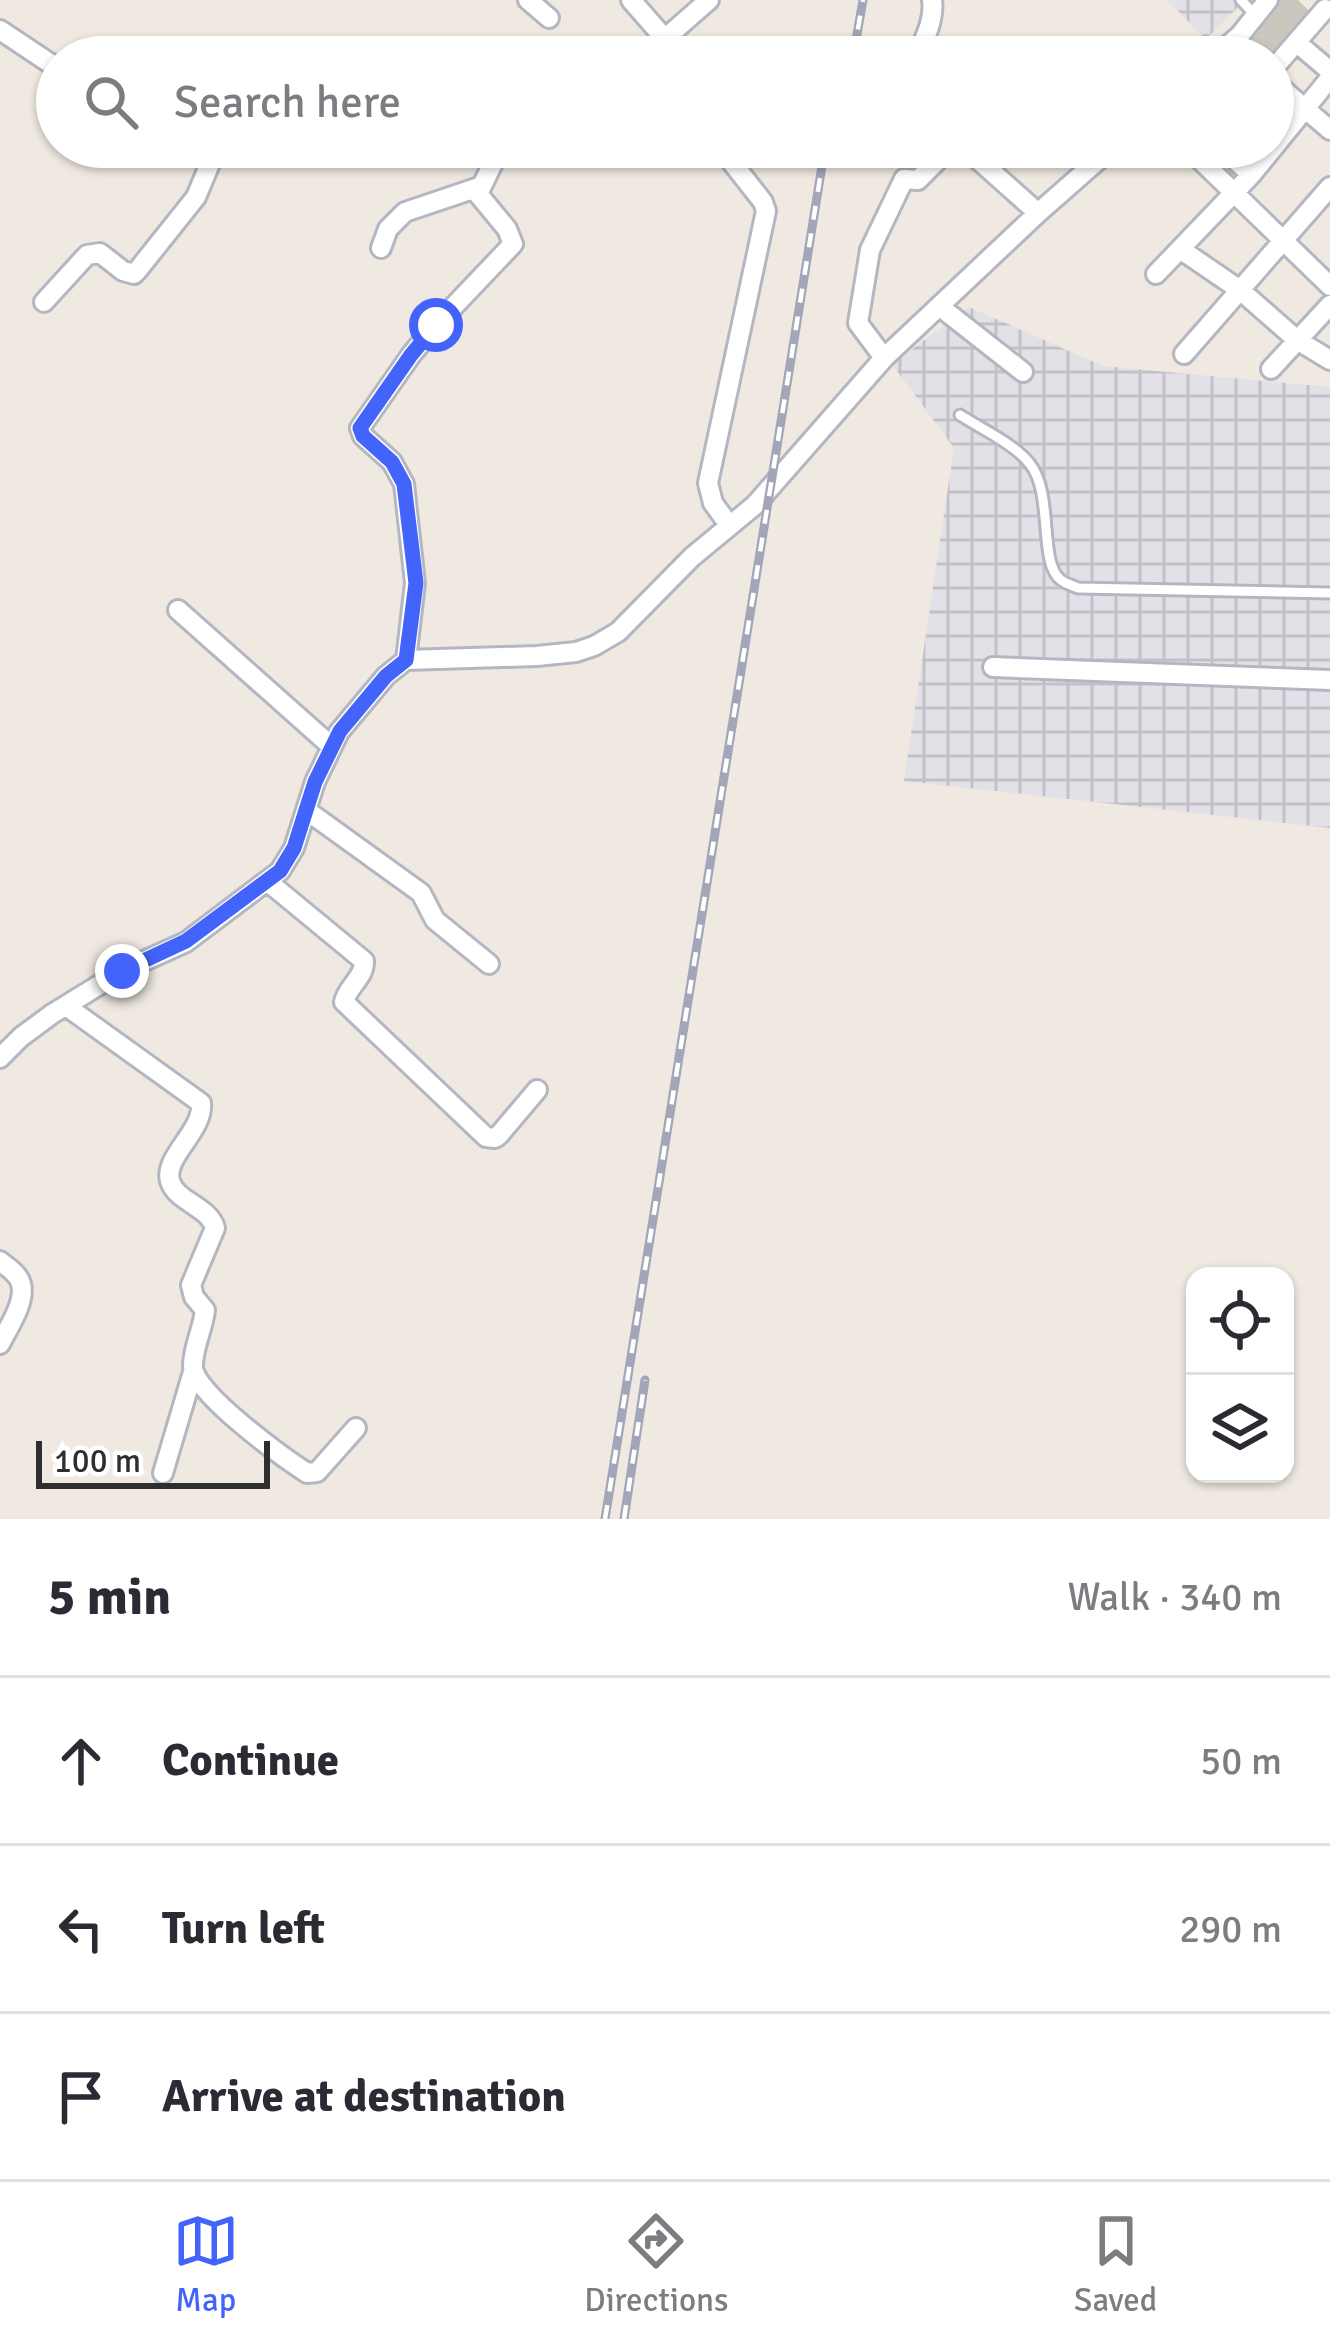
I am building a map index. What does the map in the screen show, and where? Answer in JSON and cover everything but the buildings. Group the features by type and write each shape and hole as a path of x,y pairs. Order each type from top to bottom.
{"street":[{"path":"527,0 549,18"},
{"path":"631,0 648,36"},
{"path":"671,36 709,0"},
{"path":"925,36 932,0"},
{"path":"1294,43 1323,7"},
{"path":"1237,36 1262,8"},
{"path":"0,30 36,54"},
{"path":"1294,124 1330,75 1296,41"},
{"path":"1294,101 1330,130"},
{"path":"44,302 87,255 100,254 134,274 196,197 208,168"},
{"path":"406,660 416,583 404,484 392,462 360,428 436,325 514,244 478,194 490,168"},
{"path":"729,525 712,503 708,483 766,211 736,168"},
{"path":"884,358 858,323 870,250 904,179 921,179 931,168"},
{"path":"988,168 1038,213"},
{"path":"0,1058 20,1037 66,1006 122,971 186,941 280,871 340,731 386,676 406,660 576,652 618,632 692,557 754,505 884,358 1089,168"},
{"path":"1208,168 1330,286"},
{"path":"1243,168 1251,176"},
{"path":"1156,274 1258,168"},
{"path":"381,248 388,229 405,212 479,187"},
{"path":"1184,354 1330,187"},
{"path":"1180,249 1240,290 1297,340 1330,359"},
{"path":"1271,369 1330,304"},
{"path":"939,306 1023,372"},
{"path":"178,610 332,746"},
{"path":"993,667 1330,680"},
{"path":"306,810 421,893 434,920 489,964"},
{"path":"267,880 364,961 364,970 344,1002 486,1137 499,1135 537,1090"},
{"path":"66,1006 201,1103 199,1121 173,1161 170,1183 209,1215 215,1228 191,1285 205,1310 193,1372 163,1473"},
{"path":"0,1261 20,1279 22,1287 0,1344"},
{"path":"193,1372 222,1407 307,1473 317,1472 356,1428"}],"lane":[{"path":"1240,0 1262,8"},
{"path":"960,415 1032,465 1044,494 1050,566 1058,579 1078,588 1330,593"}],"shaded area":[{"path":"1167,0 1245,0 1209,36 1203,36"},
{"path":"969,307 1103,366 1330,387 1330,828 904,781 954,448 892,364"}],"railway":[{"path":"857,36 863,0"},
{"path":"605,1519 822,168"},
{"path":"624,1519 645,1380"}],"route":[{"path":"122,971 186,941 280,871 294,848 315,782 340,731 386,676 406,660 416,583 404,484 392,462 360,428 436,325"}]}
